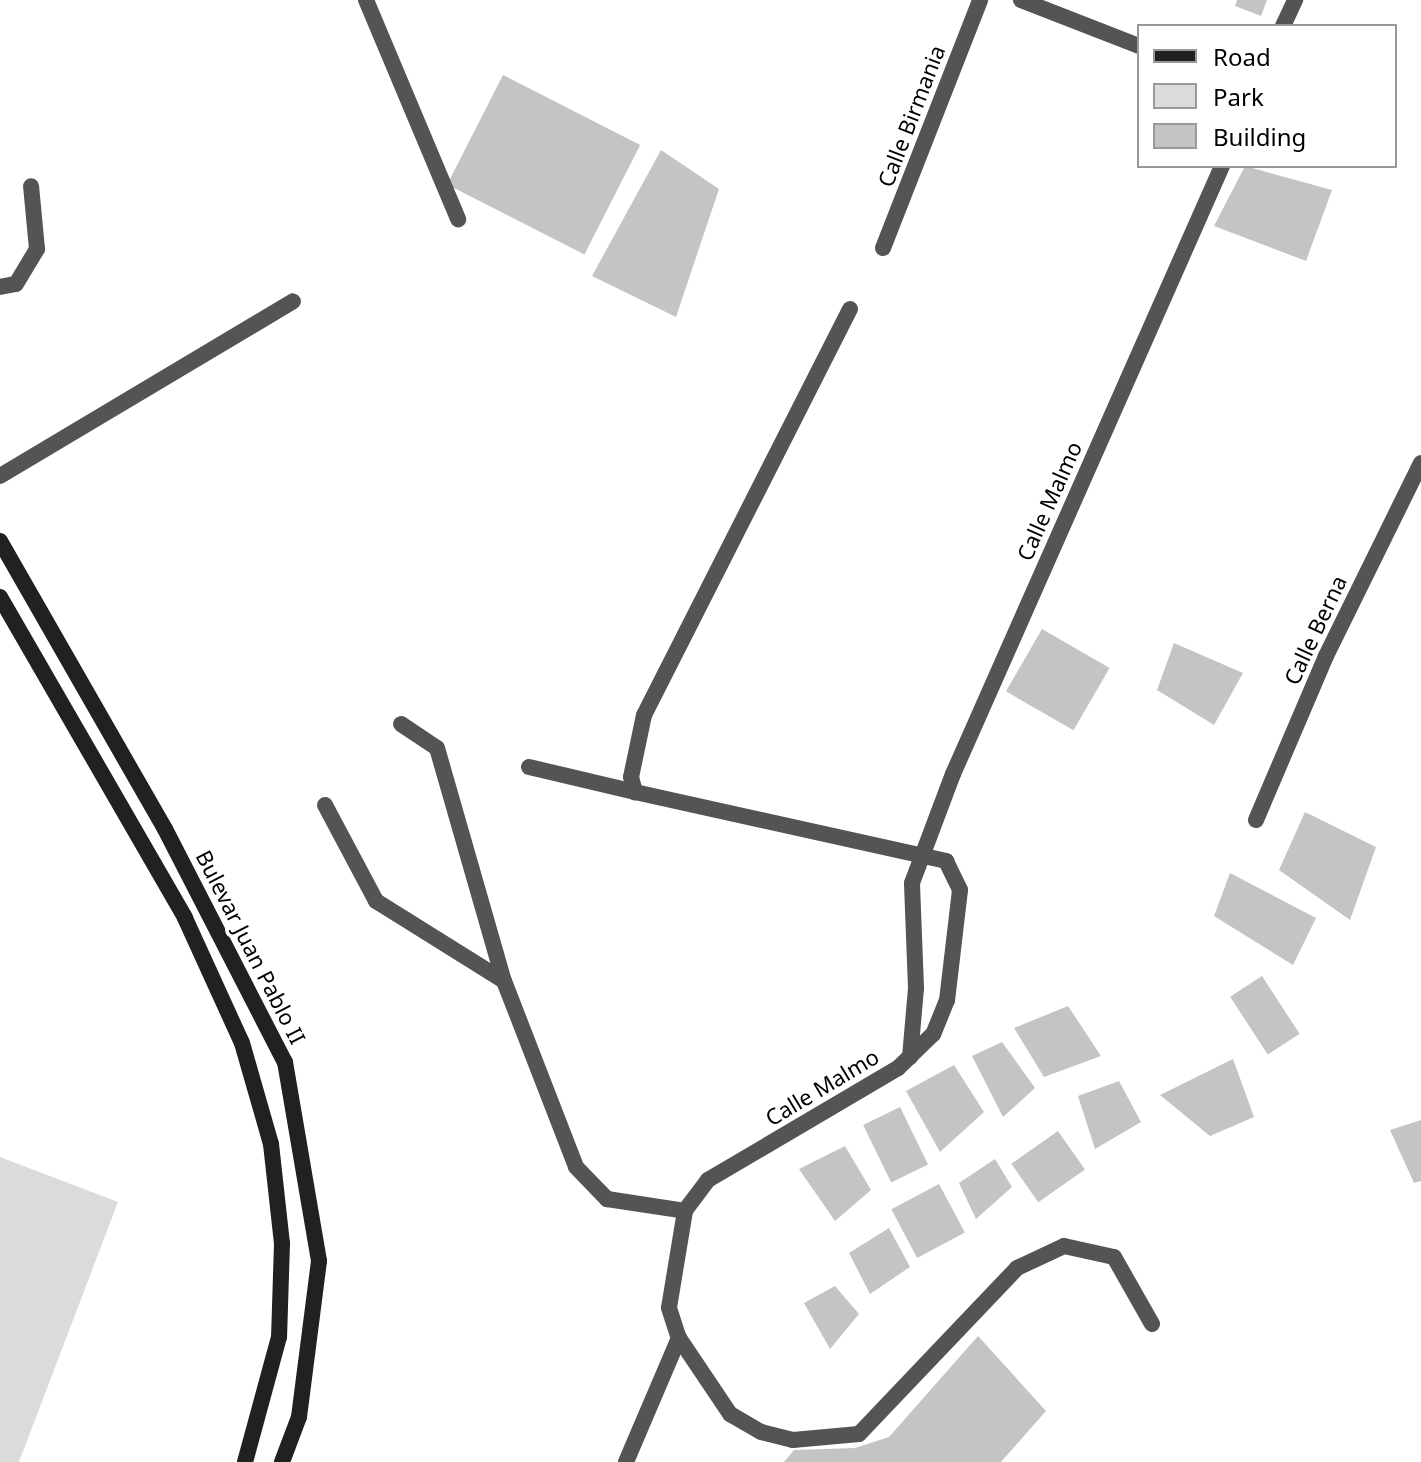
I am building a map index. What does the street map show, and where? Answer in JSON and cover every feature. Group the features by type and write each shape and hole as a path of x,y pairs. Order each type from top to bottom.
{"main road":[{"name":"Bulevar Juan Pablo II","path":"0,541 165,829 285,1062 319,1261 299,1417 282,1462"},
{"name":"Bulevar Juan Pablo II","path":"0,597 185,918 242,1043 259,1101 282,1243 279,1337 245,1462"}],"street":[{"path":"366,0 458,219"},
{"name":"Calle Birmania","path":"883,248 980,0"},
{"path":"1021,0 1137,45"},
{"path":"1284,24 1295,0"},
{"name":"Calle Malmo","path":"1152,1324 1114,1257 1064,1246 1017,1268 859,1434 831,1441 761,1432 730,1414 679,1338 669,1308 685,1211 708,1180 910,1057 916,988 908,904 953,774 1221,168"},
{"path":"0,287 16,284 37,249 31,186"},
{"path":"0,476 293,301"},
{"path":"635,792 634,744 644,715 850,309"},
{"name":"Calle Berna","path":"1256,820 1326,656 1421,463"},
{"path":"401,724 437,748 504,981 591,1189 607,1199 685,1211"},
{"path":"529,767 888,853 927,851 958,875 960,890 947,1000 933,1034 910,1057"},
{"path":"325,805 376,901 504,981"},
{"path":"626,1462 679,1338"}],"green space":[{"path":"0,1157 118,1202 19,1462 0,1462"}],"building":[{"path":"1237,0 1267,0 1261,16 1235,6"},
{"path":"503,75 640,145 584,255 447,185"},
{"path":"661,150 719,189 676,317 592,276"},
{"path":"1244,168 1332,190 1306,261 1214,226"},
{"path":"1042,629 1110,668 1074,730 1006,691"},
{"path":"1174,643 1243,673 1214,725 1157,690"},
{"path":"1305,812 1376,847 1350,920 1279,870"},
{"path":"1230,873 1316,918 1293,965 1214,916"},
{"path":"1262,976 1300,1034 1268,1055 1230,997"},
{"path":"1068,1006 1101,1056 1044,1077 1014,1028"},
{"path":"1002,1042 1035,1088 1003,1117 972,1056"},
{"path":"1233,1059 1254,1117 1210,1136 1160,1095"},
{"path":"954,1065 984,1112 940,1152 906,1091"},
{"path":"1119,1081 1141,1122 1095,1149 1078,1096"},
{"path":"900,1107 928,1165 891,1182 863,1125"},
{"path":"1421,1120 1421,1181 1414,1183 1390,1130"},
{"path":"1058,1131 1085,1170 1038,1202 1011,1164"},
{"path":"845,1146 871,1190 835,1221 799,1169"},
{"path":"995,1159 1012,1187 976,1219 959,1183"},
{"path":"939,1184 965,1233 917,1258 891,1209"},
{"path":"889,1228 910,1267 870,1294 849,1253"},
{"path":"835,1286 859,1314 830,1349 804,1303"},
{"path":"978,1336 1046,1411 1001,1462 784,1462 794,1450 855,1448 889,1437"}]}
